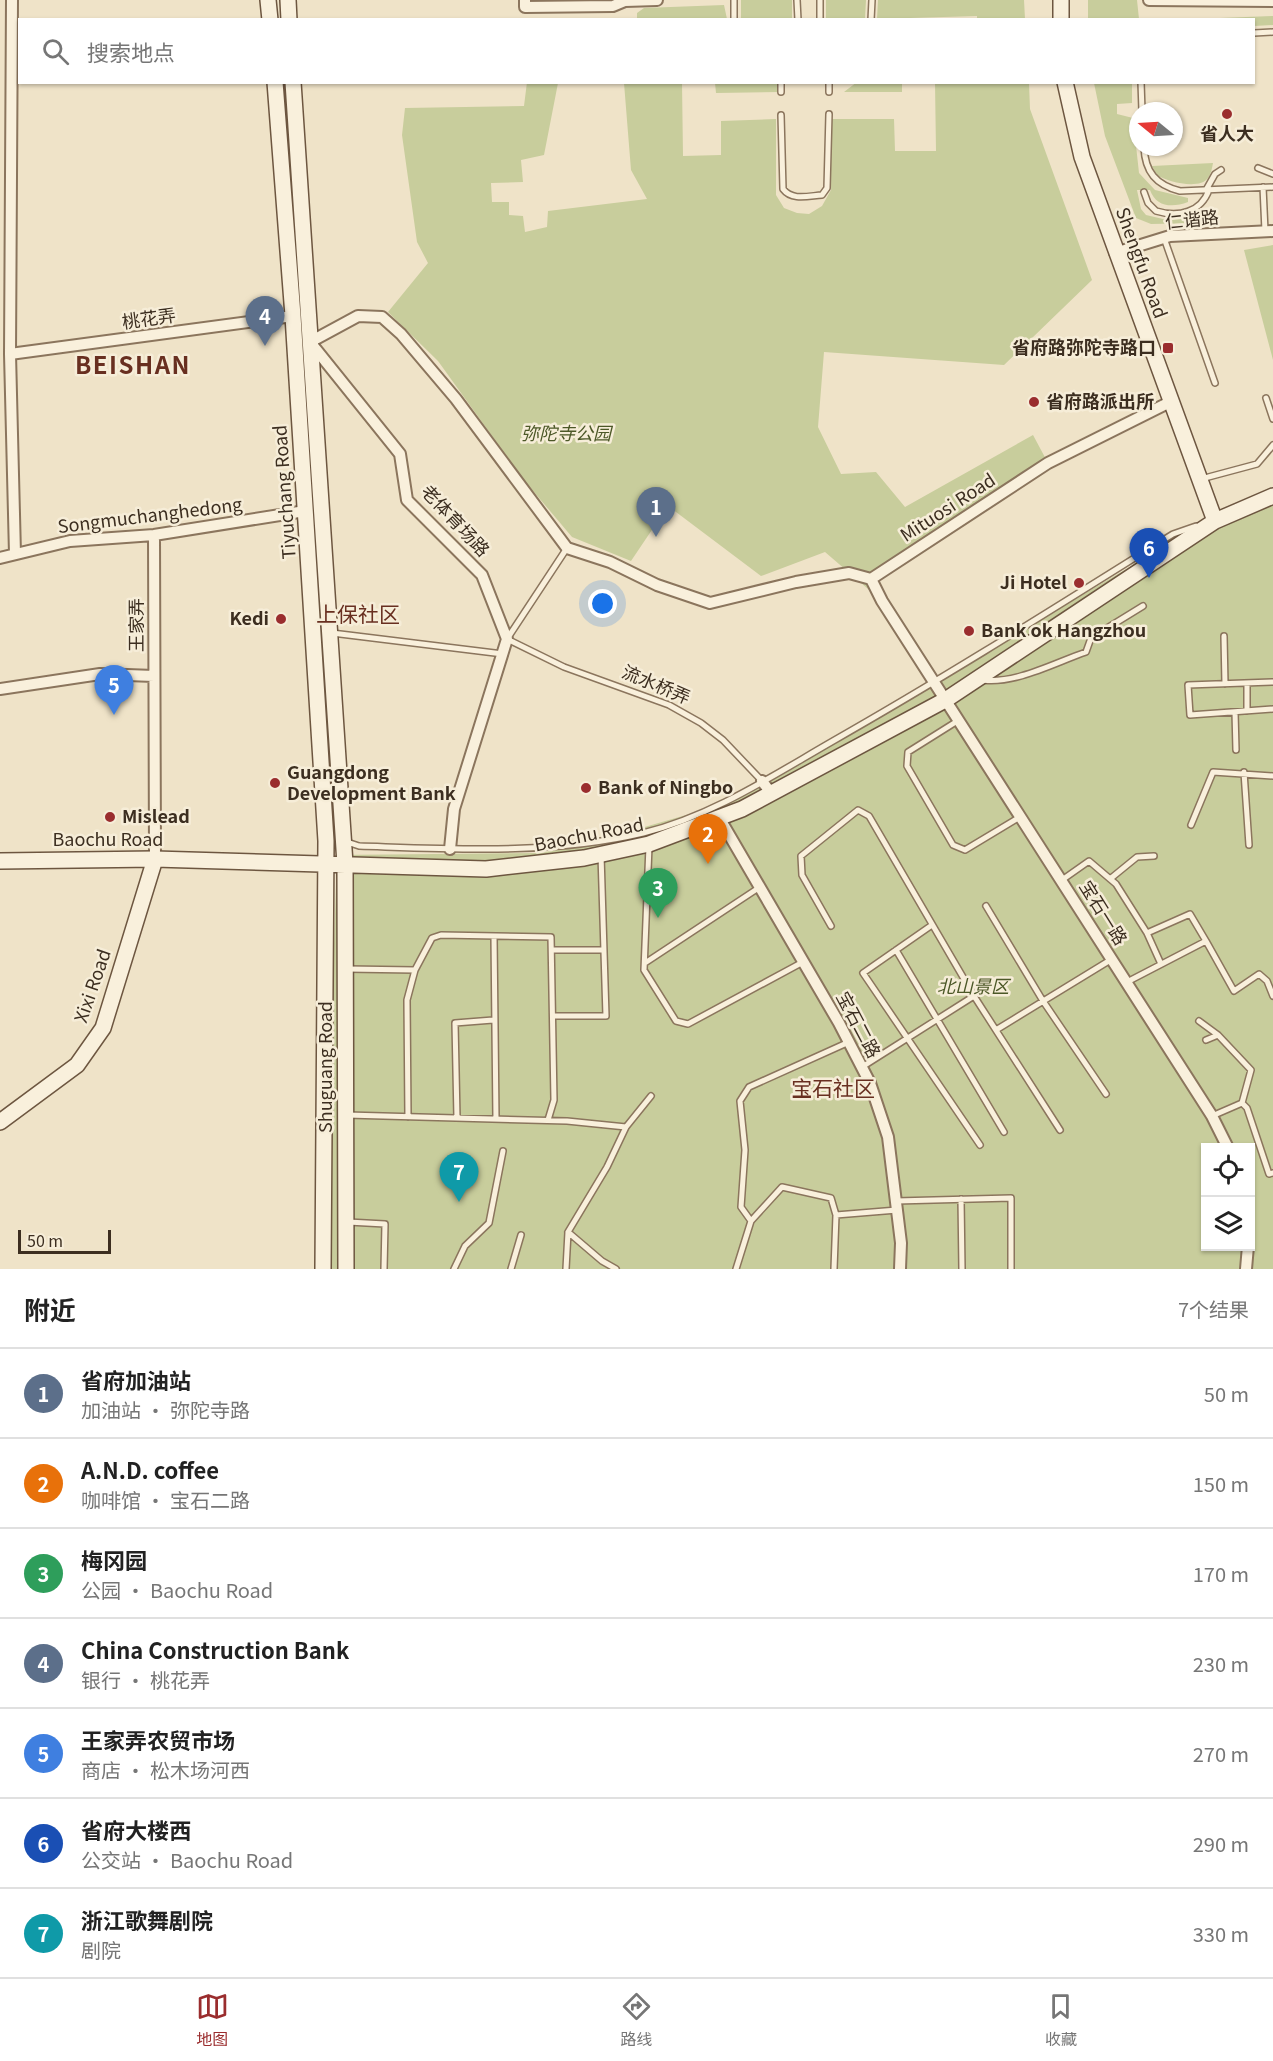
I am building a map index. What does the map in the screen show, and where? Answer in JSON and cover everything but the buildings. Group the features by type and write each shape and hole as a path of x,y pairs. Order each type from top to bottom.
{"main road":[{"path":"268,0 270,18"},
{"path":"288,0 289,18"},
{"path":"1060,0 1061,18"},
{"name":"Tiyuchang Road","path":"275,84 306,511 327,900"},
{"name":"Tiyuchang Road","path":"293,84 332,633 345,864"},
{"name":"Shengfu Road","path":"1065,84 1082,157 1115,253 1215,521"},
{"name":"Baochu Road","path":"0,861 154,859 486,869 584,858 649,844 720,819 767,787 947,699 1215,521 1273,496"},
{"name":"Xixi Road","path":"0,1122 77,1065 103,1028 154,859"},
{"name":"Shuguang Road","path":"345,864 346,1269"},
{"name":"Shuguang Road","path":"323,1269 327,900"}],"street":[{"path":"12,0 10,354 15,554"},
{"path":"525,0 525,7 613,6 625,1 657,0"},
{"path":"1149,0 1273,1"},
{"name":"仁谐路","path":"1115,253 1164,238 1269,231"},
{"name":"桃花弄","path":"10,354 293,316"},
{"path":"310,342 358,316 382,317 401,334 456,399 567,548 610,562 657,585 710,603 796,582 849,573 870,579 947,699"},
{"name":"老体育场路","path":"310,342 400,454 407,500 482,575 507,639"},
{"name":"Mituosi Road","path":"870,579 1048,463 1170,402"},
{"name":"Songmuchanghedong","path":"0,558 70,541 154,535 306,511"},
{"name":"王家弄","path":"154,535 154,859"},
{"path":"450,849 454,809 507,639"},
{"path":"0,689 100,674 154,676"},
{"name":"宝石一路","path":"947,699 1212,1116 1226,1143"},
{"name":"宝石二路","path":"720,819 804,962 870,1083 888,1137 902,1243 900,1269"},
{"path":"1246,1269 1248,1251"}],"lane":[{"path":"734,0 734,18"},
{"path":"797,0 798,18"},
{"path":"820,0 820,18"},
{"path":"871,18 872,0"},
{"path":"1255,33 1273,32"},
{"path":"781,84 781,93"},
{"path":"829,84 829,92"},
{"path":"1141,84 1142,102"},
{"path":"781,116 783,189 788,195 795,197 822,195 827,188 829,114"},
{"path":"1144,156 1144,163 1149,172 1163,186 1180,192 1273,187"},
{"path":"1258,168 1273,174"},
{"path":"1144,192 1148,203 1156,211 1190,212 1205,202 1215,174 1221,170"},
{"path":"1263,187 1269,231"},
{"path":"1164,238 1215,383"},
{"path":"1266,399 1273,419"},
{"path":"1200,479 1257,464 1273,445"},
{"path":"344,841 359,846 450,849 575,846 644,832 707,813 767,787 1173,534 1215,521"},
{"path":"507,639 567,548"},
{"path":"975,680 996,682 1086,652 1091,638 1143,606"},
{"path":"332,633 503,654"},
{"path":"1224,636 1225,684"},
{"name":"流水桥弄","path":"507,639 564,667 669,705 701,723 723,740 767,787"},
{"path":"1273,682 1188,685 1190,715 1273,709"},
{"path":"1247,683 1247,711"},
{"path":"1235,712 1236,750"},
{"path":"960,719 908,752 907,766 953,845 965,850 1021,816"},
{"path":"1191,825 1213,772 1244,772 1273,776"},
{"path":"1244,772 1249,845"},
{"path":"831,926 802,875 801,856 858,810 869,816 974,996 1060,1130"},
{"path":"649,844 644,970 676,1021 688,1024 804,962"},
{"path":"552,846 584,858"},
{"path":"553,1017 606,1016 601,855"},
{"path":"1110,879 1137,857 1154,856"},
{"path":"1062,880 1089,861 1110,879 1148,933 1161,964"},
{"path":"645,963 760,887"},
{"path":"986,906 1043,1001 1106,1094"},
{"path":"1148,933 1190,914 1234,991 1259,974 1267,981 1273,996"},
{"path":"932,925 863,973 980,1145"},
{"path":"408,1117 406,1000 415,970 432,938 441,935 551,937 555,1100 548,1120"},
{"path":"494,936 496,1119"},
{"path":"1127,982 1206,941"},
{"path":"552,950 604,950"},
{"path":"896,950 936,1021 1004,1132"},
{"path":"996,1030 1112,959"},
{"path":"345,969 415,970"},
{"path":"862,1067 974,996"},
{"path":"457,1118 454,1023 494,1020"},
{"path":"1199,1021 1218,1035 1251,1070 1242,1103"},
{"path":"1206,1040 1218,1035"},
{"path":"751,1221 741,1207 745,1150 740,1101 749,1087 849,1042"},
{"path":"566,1269 568,1232 607,1167 626,1127 651,1096"},
{"path":"1212,1116 1242,1103"},
{"path":"1242,1103 1247,1108 1269,1174 1273,1173"},
{"path":"346,1115 548,1120 626,1127"},
{"path":"454,1269 465,1246 489,1223 503,1151"},
{"path":"736,1269 751,1221 782,1187 831,1198 836,1215 834,1269"},
{"path":"836,1215 896,1205 961,1199 1011,1198 1011,1269"},
{"path":"961,1199 962,1269"},
{"path":"346,1222 385,1224 384,1269"},
{"path":"568,1232 602,1261 616,1269"},
{"path":"511,1269 521,1235"}],"green space":[{"path":"741,0 792,0 792,18 741,18"},
{"path":"826,0 866,0 865,18 826,18"},
{"path":"878,0 1024,0 1025,18 977,18 977,16 877,18"},
{"path":"1088,0 1137,0 1139,18 1088,18"},
{"path":"724,5 727,18 637,18 637,13 644,8"},
{"path":"1273,16 1273,25 1255,26 1255,18 1220,18"},
{"name":"弥陀寺公园","path":"527,84 558,84 544,155 521,160 523,182 491,183 492,202 509,202 509,215 523,216 525,232 547,227 548,211 647,199 631,170 624,84 682,84 683,156 721,155 721,121 776,119 776,195 784,208 797,213 809,214 822,206 831,190 829,119 894,119 895,151 936,151 935,84 1029,84 1030,109 1092,280 1004,365 824,352 818,427 841,474 876,472 905,507 1033,435 1048,463 871,578 882,601 825,552 761,576 668,506 631,561 572,537 523,479 438,361 388,312 428,263 417,242 402,135 405,108 524,106"},
{"path":"715,84 777,84 781,92 716,93"},
{"path":"854,84 902,84 902,92 844,92"},
{"path":"1094,84 1132,84 1132,102 1117,104 1117,114 1129,117 1129,156 1137,156 1139,173 1155,190 1188,198 1188,202 1182,204 1165,205 1156,200 1150,190 1137,190 1141,209 1146,215 1163,219 1204,217 1204,223 1151,224 1136,218 1105,136"},
{"path":"1213,163 1208,178 1198,184 1175,182 1162,178 1157,175 1152,166"},
{"path":"1273,245 1273,360 1244,250"},
{"name":"北山景区","path":"1273,491 1273,1269 323,1269 337,855 541,853 586,844 724,804 1196,528"}],"place":[{"name":"省人大","path":"1227,114"},
{"name":"China Construction Bank","path":"265,346"},
{"name":"省府路弥陀寺路口","path":"1168,348"},
{"name":"省府路派出所","path":"1034,402"},
{"name":"省府加油站","path":"656,537"},
{"name":"省府大楼西","path":"1149,578"},
{"name":"Ji Hotel","path":"1079,583"},
{"name":"Kedi","path":"281,619"},
{"name":"Bank ok Hangzhou","path":"969,631"},
{"name":"王家弄农贸市场","path":"114,715"},
{"name":"Guangdong Development Bank","path":"275,783"},
{"name":"Bank of Ningbo","path":"586,788"},
{"name":"Mislead","path":"110,817"},
{"name":"A.N.D. coffee","path":"708,864"},
{"name":"梅冈园","path":"658,918"},
{"name":"浙江歌舞剧院","path":"459,1202"}],"district":[{"name":"BEISHAN","path":"133,366"},
{"name":"上保社区","path":"358,615"},
{"name":"宝石社区","path":"833,1089"}]}
